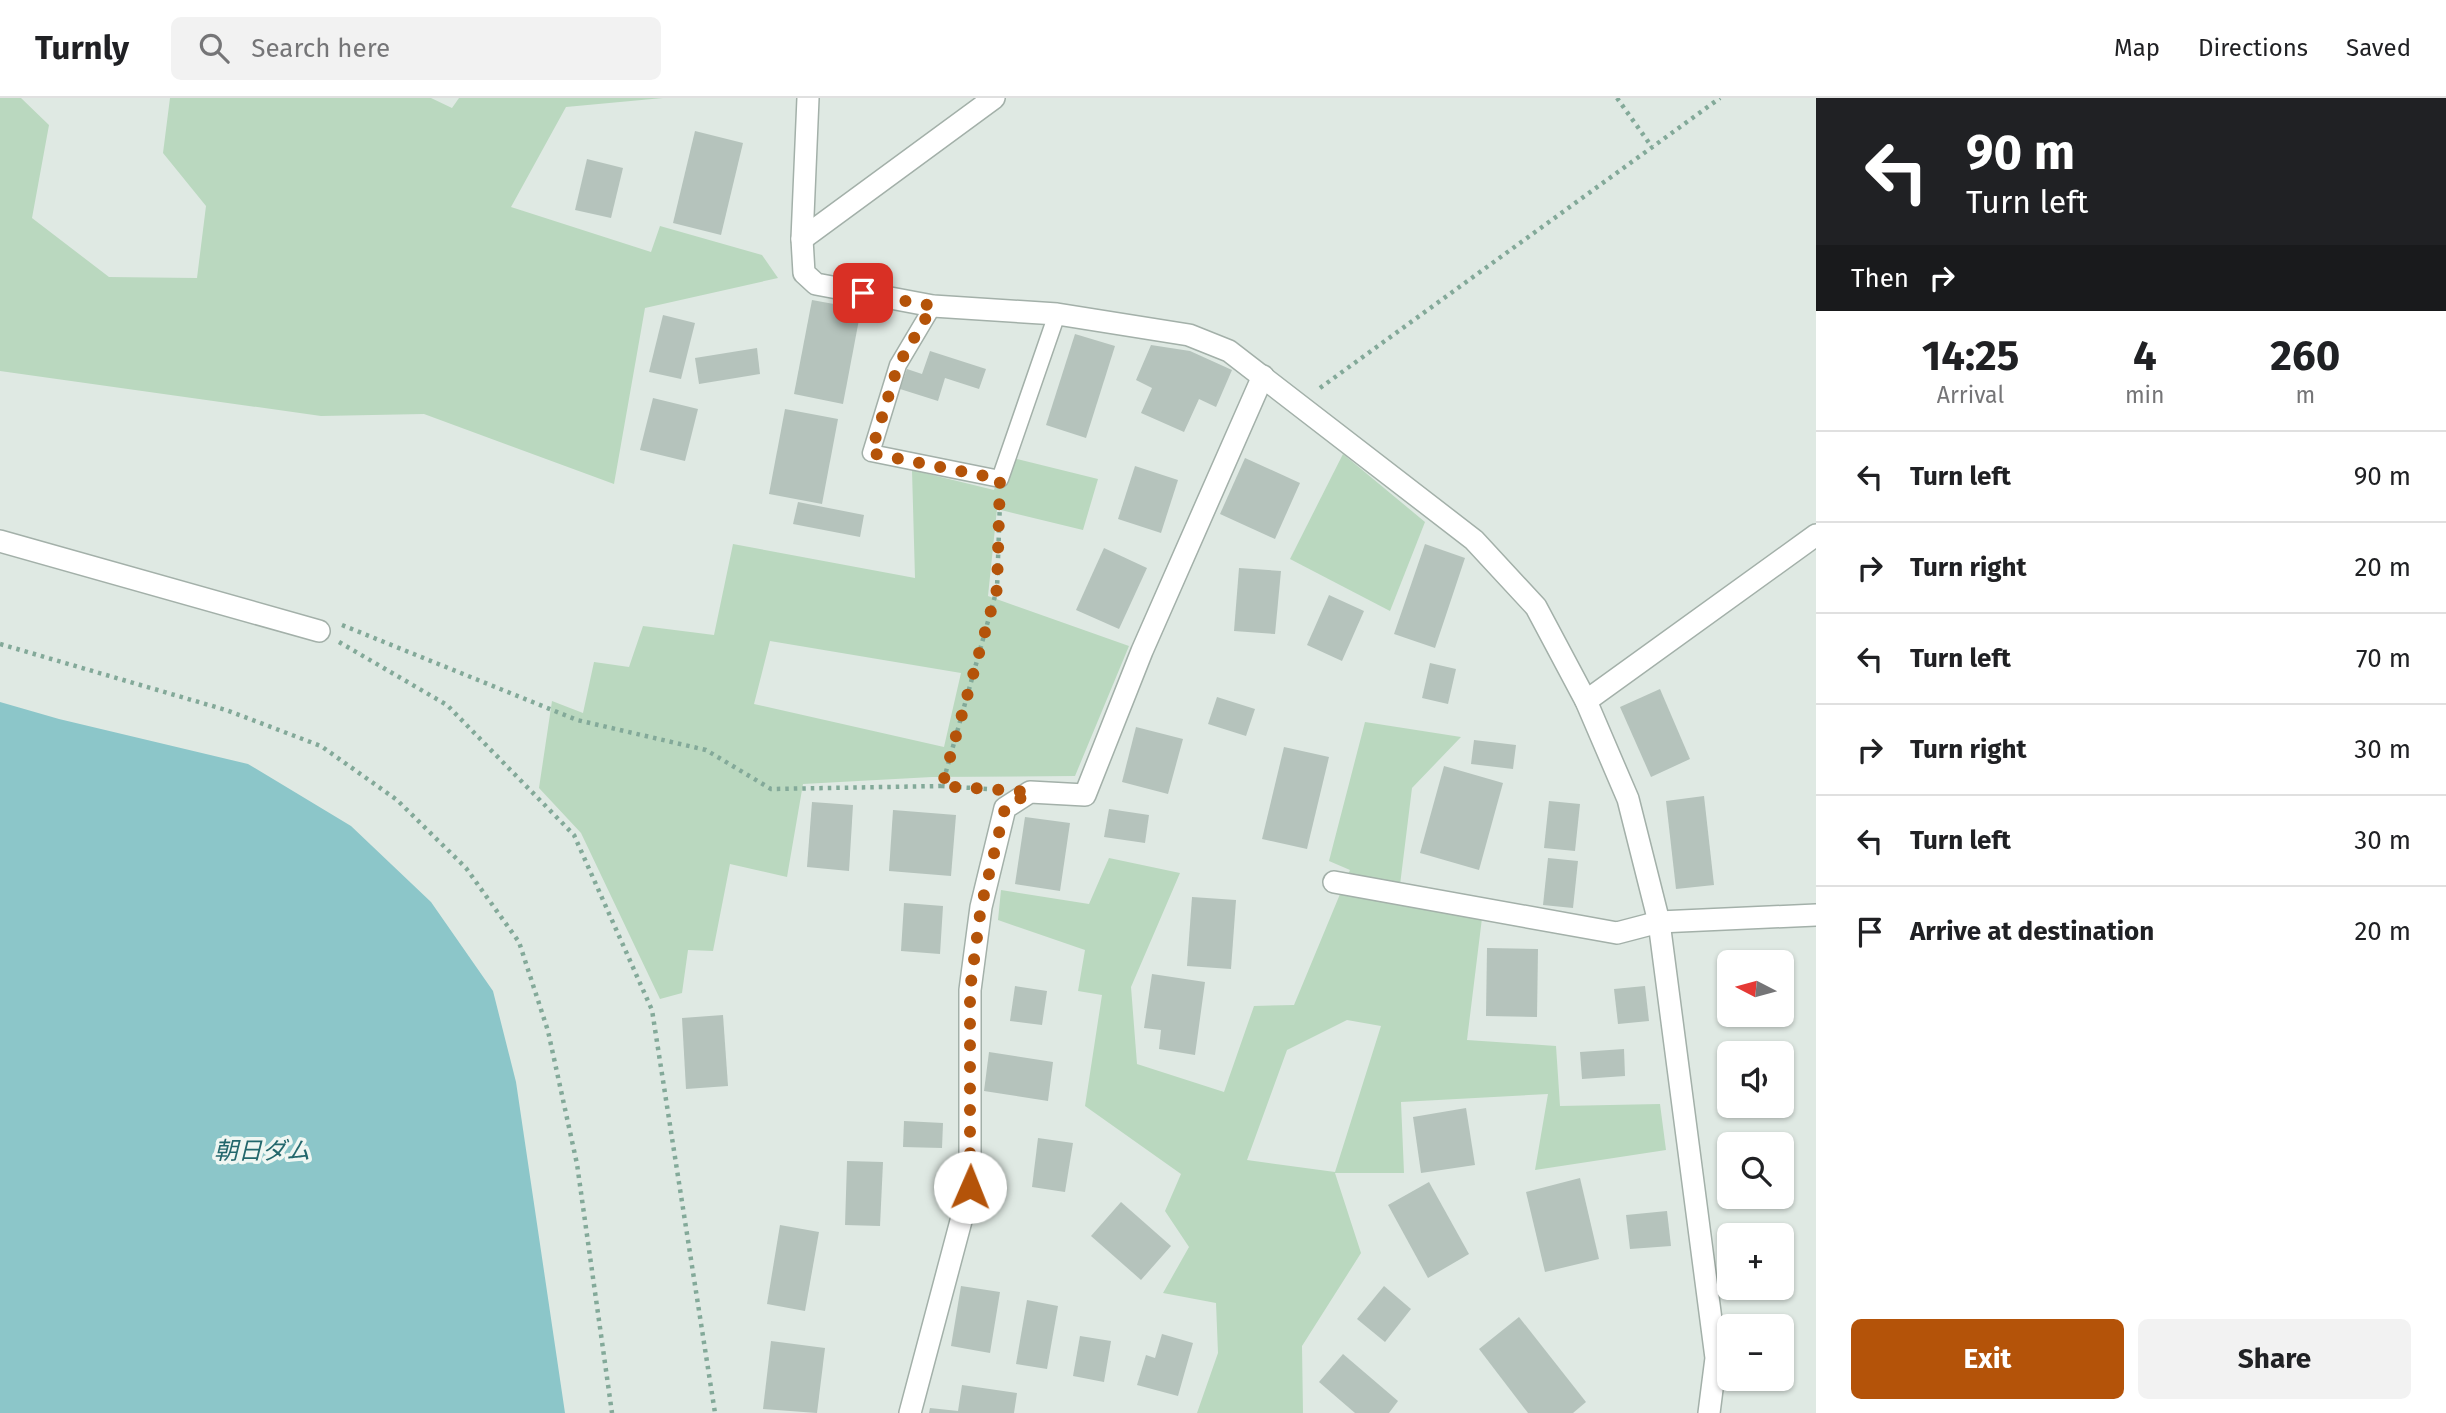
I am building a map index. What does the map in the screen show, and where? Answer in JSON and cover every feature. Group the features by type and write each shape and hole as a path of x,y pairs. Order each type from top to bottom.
{"street":[{"path":"808,98 802,239 804,273 816,284 933,306 1057,314 1189,335 1229,351 1474,540 1536,607 1586,701 1628,799 1659,922 1716,1357 1709,1413"},
{"path":"802,239 994,98"},
{"path":"910,1413 970,1187 970,990 981,907 1005,808 1030,792 1084,795 1142,651 1263,376"},
{"path":"1586,701 1816,535"},
{"path":"0,541 319,631"},
{"path":"1334,881 1617,933 1659,922 1816,915"}],"lane":[{"path":"933,306 898,365 871,453 1000,479 1057,314"}],"path":[{"path":"1617,98 1652,147"},
{"path":"1316,391 1720,98"},
{"path":"942,786 997,589 1000,479"},
{"path":"715,1413 652,1010 574,835 447,705 319,631 330,621 577,720 706,750 771,789 942,786 1030,792"},
{"path":"0,644 226,710 321,746 397,800 466,868 519,942 548,1031 577,1164 612,1413"}],"green space":[{"path":"0,98 21,98 49,125 32,218 109,277 197,278 206,206 163,153 170,98 431,98 452,108 459,98 663,98 566,107 511,207 651,252 660,226 762,255 778,278 645,308 614,484 424,414 321,416 0,371"},
{"path":"1343,454 1425,522 1390,611 1290,559"},
{"path":"1005,456 1098,479 1083,530 997,509 988,596 1129,646 1075,776 932,777 803,784 787,877 730,864 713,951 688,950 682,993 660,999 581,833 539,788 552,701 583,713 594,662 629,667 643,626 714,635 733,544 915,578 912,470 994,490","holes":["770,641 961,673 944,747 754,704"]},
{"path":"1365,722 1461,737 1412,788 1398,901 1482,918 1467,1040 1556,1046 1560,1106 1660,1104 1666,1150 1535,1170 1548,1094 1401,1102 1404,1173 1335,1173 1361,1253 1302,1346 1303,1413 1197,1413 1218,1353 1216,1303 1163,1293 1189,1247 1165,1211 1181,1174 1085,1106 1102,995 1078,991 1085,950 998,920 1001,890 1089,904 1109,858 1180,873 1131,987 1137,1064 1224,1092 1254,1006 1294,1005 1350,870 1329,861","holes":["1347,1020 1381,1026 1335,1172 1247,1160 1287,1050"]}],"water":[{"name":"朝日ダム","path":"0,702 59,719 248,764 351,826 431,902 493,991 516,1082 565,1413 0,1413"}],"building":[{"path":"695,131 743,143 721,235 673,223"},
{"path":"587,159 623,168 611,218 575,210"},
{"path":"812,300 861,309 843,404 794,394"},
{"path":"663,315 695,323 681,379 649,372"},
{"path":"1075,334 1115,346 1086,438 1046,425"},
{"path":"1151,345 1190,351 1232,370 1216,407 1199,399 1184,432 1141,413 1152,388 1136,380"},
{"path":"757,348 760,374 699,384 695,358"},
{"path":"930,351 986,369 979,389 945,378 938,401 900,389 907,369 922,374"},
{"path":"653,398 698,409 685,461 640,450"},
{"path":"785,409 838,419 822,504 769,494"},
{"path":"1245,458 1300,483 1275,539 1220,514"},
{"path":"1135,466 1178,480 1161,533 1118,519"},
{"path":"798,502 864,515 860,537 793,524"},
{"path":"1425,544 1465,558 1435,648 1394,634"},
{"path":"1104,548 1147,568 1119,629 1076,610"},
{"path":"1239,568 1281,571 1275,634 1234,631"},
{"path":"1329,595 1364,611 1342,661 1307,645"},
{"path":"1430,663 1456,669 1448,704 1422,698"},
{"path":"1660,689 1690,759 1651,777 1620,707"},
{"path":"1217,697 1255,709 1246,736 1208,724"},
{"path":"1136,727 1183,739 1168,794 1122,782"},
{"path":"1474,740 1516,745 1513,769 1471,764"},
{"path":"1284,747 1329,757 1307,849 1262,839"},
{"path":"1444,766 1503,783 1479,870 1420,853"},
{"path":"1704,796 1714,885 1676,889 1666,801"},
{"path":"1549,801 1580,804 1575,851 1544,848"},
{"path":"812,802 853,805 849,871 807,867"},
{"path":"1109,809 1149,815 1145,843 1104,837"},
{"path":"893,810 956,815 951,876 889,871"},
{"path":"1025,817 1070,823 1060,891 1015,884"},
{"path":"1548,858 1578,861 1573,908 1543,905"},
{"path":"1192,897 1236,900 1231,969 1187,966"},
{"path":"904,903 943,906 940,954 901,951"},
{"path":"1487,948 1538,949 1537,1017 1486,1016"},
{"path":"1152,974 1205,982 1195,1055 1159,1049 1161,1030 1144,1028"},
{"path":"1015,986 1047,991 1042,1025 1010,1021"},
{"path":"1645,986 1649,1021 1618,1024 1614,989"},
{"path":"723,1015 728,1086 686,1089 682,1018"},
{"path":"1624,1049 1625,1076 1582,1079 1580,1052"},
{"path":"989,1052 1053,1062 1048,1101 984,1091"},
{"path":"1466,1108 1475,1165 1421,1173 1413,1117"},
{"path":"904,1121 943,1123 942,1148 903,1147"},
{"path":"1038,1138 1073,1143 1065,1192 1032,1187"},
{"path":"847,1161 883,1162 880,1226 845,1225"},
{"path":"1580,1178 1599,1259 1545,1272 1526,1192"},
{"path":"1429,1182 1469,1254 1428,1278 1388,1205"},
{"path":"1121,1202 1171,1246 1141,1280 1091,1236"},
{"path":"1667,1211 1671,1246 1630,1249 1626,1215"},
{"path":"780,1225 819,1232 805,1311 767,1304"},
{"path":"961,1286 1000,1292 990,1353 951,1346"},
{"path":"1384,1286 1411,1309 1385,1342 1357,1319"},
{"path":"1027,1300 1058,1306 1047,1369 1016,1364"},
{"path":"1519,1317 1586,1402 1573,1413 1528,1413 1479,1349"},
{"path":"1162,1334 1193,1343 1178,1396 1137,1385 1146,1355 1155,1358"},
{"path":"1080,1336 1111,1341 1104,1382 1073,1376"},
{"path":"771,1341 825,1348 817,1413 763,1409"},
{"path":"1343,1354 1398,1401 1389,1413 1355,1413 1319,1382"},
{"path":"962,1385 1017,1393 1014,1413 929,1413 930,1408 958,1411"}],"route":[{"path":"863,293 933,306 898,365 871,453 1000,479 997,589 942,786 1030,792 1005,808 981,907 970,990 970,1187"}]}
